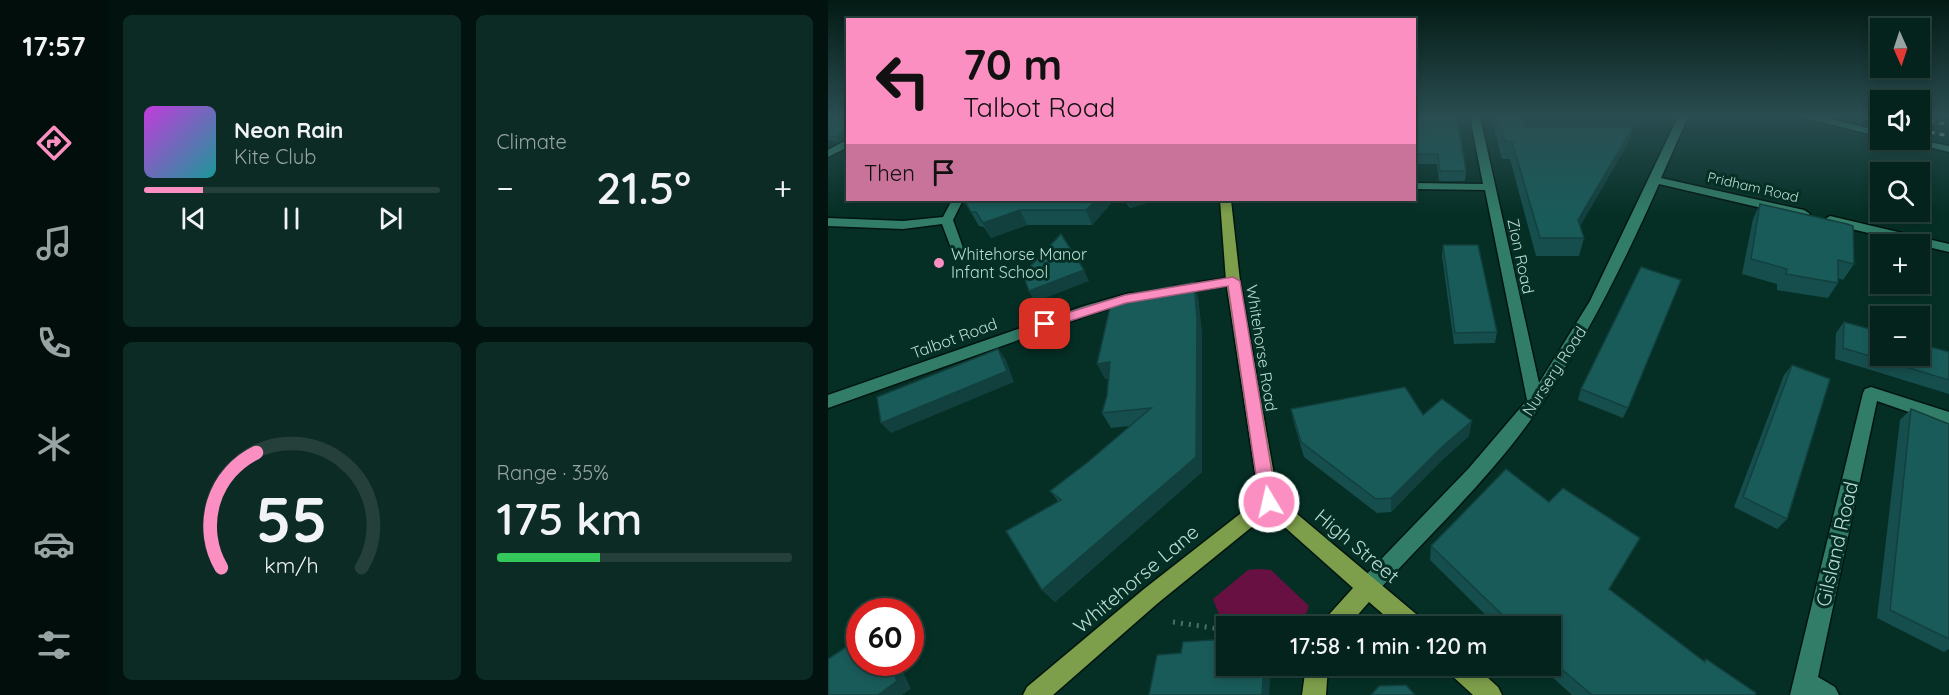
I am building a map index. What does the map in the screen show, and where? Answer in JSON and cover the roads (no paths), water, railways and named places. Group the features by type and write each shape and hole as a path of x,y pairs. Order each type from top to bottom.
{"main road":[{"name":"Whitehorse Road","path":"1225,201 1233,281 1269,502"},
{"name":"High Street","path":"1269,502 1402,616"},
{"name":"Whitehorse Lane","path":"1035,695 1151,596 1269,502"},
{"path":"1343,616 1369,586"},
{"path":"1314,695 1316,676"},
{"path":"1469,676 1490,695"}],"street":[{"name":"Zion Road","path":"1481,149 1535,402"},
{"name":"Nursery Road","path":"1369,586 1501,444 1535,402 1585,323 1668,149"},
{"name":"Pridham Road","path":"1654,180 1949,248"},
{"path":"1416,186 1490,187"},
{"path":"956,201 947,220 960,256"},
{"path":"828,222 903,225 947,220"},
{"path":"1163,292 1233,281"},
{"name":"Talbot Road","path":"828,402 1089,309 1139,296"},
{"name":"Gilsland Road","path":"1804,689 1871,393 1949,419"},
{"path":"1804,689 1827,695"}],"place":[{"name":"Whitehorse Manor Infant School","path":"939,263"}]}
